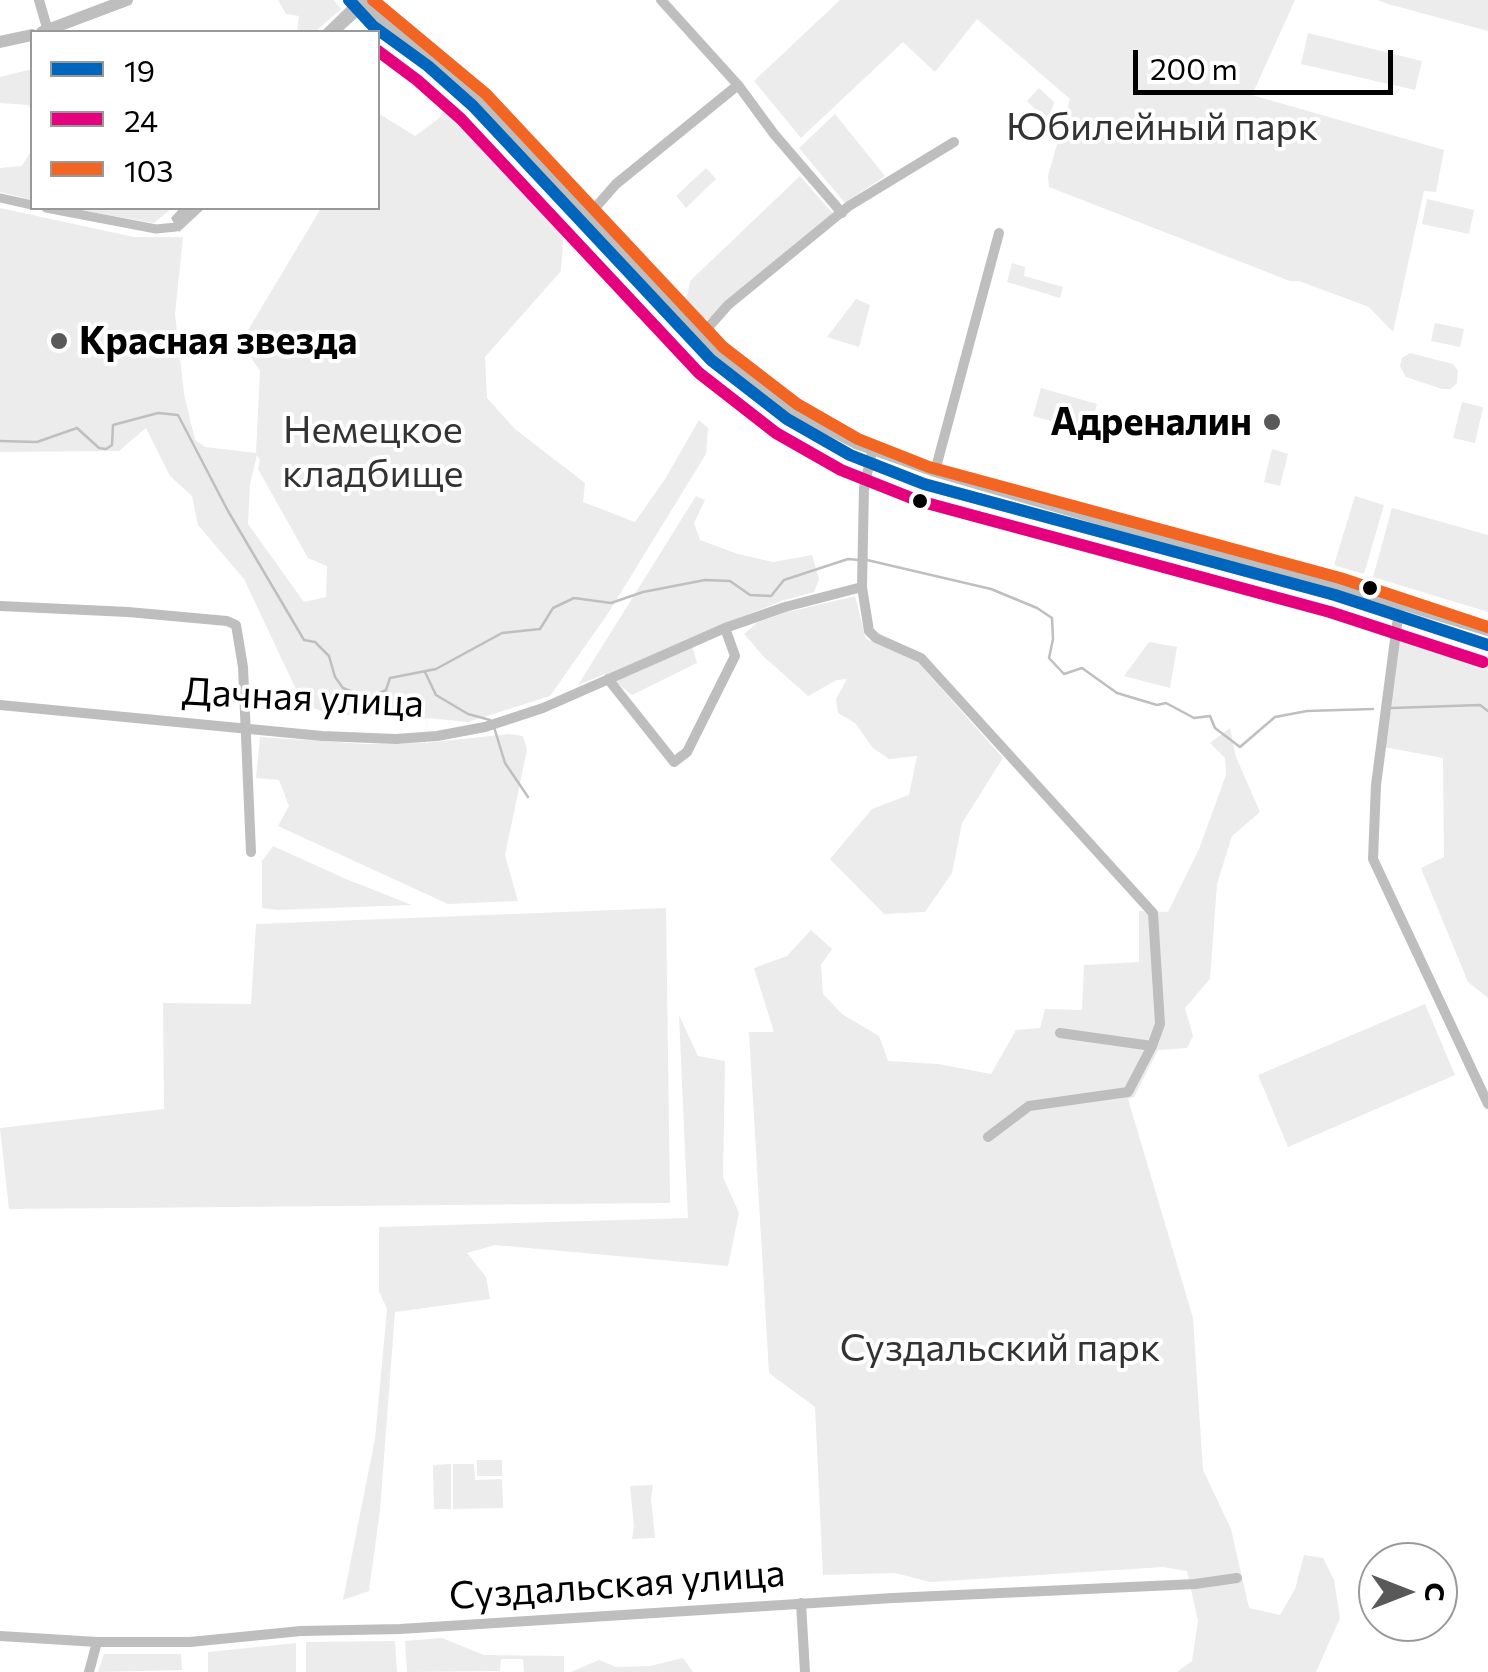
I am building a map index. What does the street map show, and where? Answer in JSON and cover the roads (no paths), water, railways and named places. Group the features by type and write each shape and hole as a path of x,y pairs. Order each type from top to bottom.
{"main road":[{"path":"50,30 127,0"},
{"path":"348,0 368,10 466,86 698,339"},
{"path":"368,10 473,106 698,339 793,408 871,457 924,484 1488,630"},
{"path":"0,42 30,35"},
{"path":"871,457 936,471 1399,609 1488,645"}],"street":[{"path":"39,0 45,30"},
{"path":"660,0 738,85 842,213"},
{"path":"588,216 616,184 738,85"},
{"path":"698,339 728,306 842,213 954,142"},
{"path":"936,471 1000,233"},
{"path":"871,457 864,488 862,586 869,631 921,658 1148,904 1156,930 1160,1024 1128,1092 1029,1106 988,1137"},
{"name":"Дачная улица","path":"0,705 311,735 396,739 437,736 485,727 543,708 726,628 785,606 862,586"},
{"path":"0,606 232,622 239,632 251,852"},
{"path":"1399,609 1376,785 1374,860 1488,1104"},
{"path":"608,679 674,762 687,752 735,656 726,628"},
{"path":"1060,1034 1152,1046"},
{"name":"Суздальская улица","path":"0,1636 190,1642 301,1631 400,1629 1195,1584 1237,1578"},
{"path":"801,1604 804,1672"},
{"path":"90,1672 97,1642"}],"waterway":[{"path":"0,198 30,205"},
{"path":"56,210 156,229 176,227"},
{"path":"0,441 37,442 77,428 99,448 106,449 112,445 113,425 158,413 178,415 228,511 304,640 315,642 329,656 343,688 368,698 386,690 390,678 436,669 502,633 540,629 553,608 574,598 611,603 643,592 705,580 730,581 750,595 771,596 784,580 848,559 859,560"},
{"path":"867,560 991,589 1037,608 1052,618 1049,658 1064,674 1082,668 1117,693 1157,705 1166,703 1194,718 1210,716 1215,728 1240,747 1275,717 1307,711 1373,709"},
{"path":"425,672 436,695 468,714 490,720"},
{"path":"1392,708 1480,705 1488,711"},
{"path":"494,727 505,763 528,797"}],"place":[{"name":"Красная звезда","path":"59,341"},
{"name":"Адреналин","path":"1272,422"}],"park label":[{"name":"Юбилейный парк","path":"1162,127"},
{"name":"Немецкое кладбище","path":"373,452"},
{"name":"Суздальский парк","path":"1000,1348"}]}
